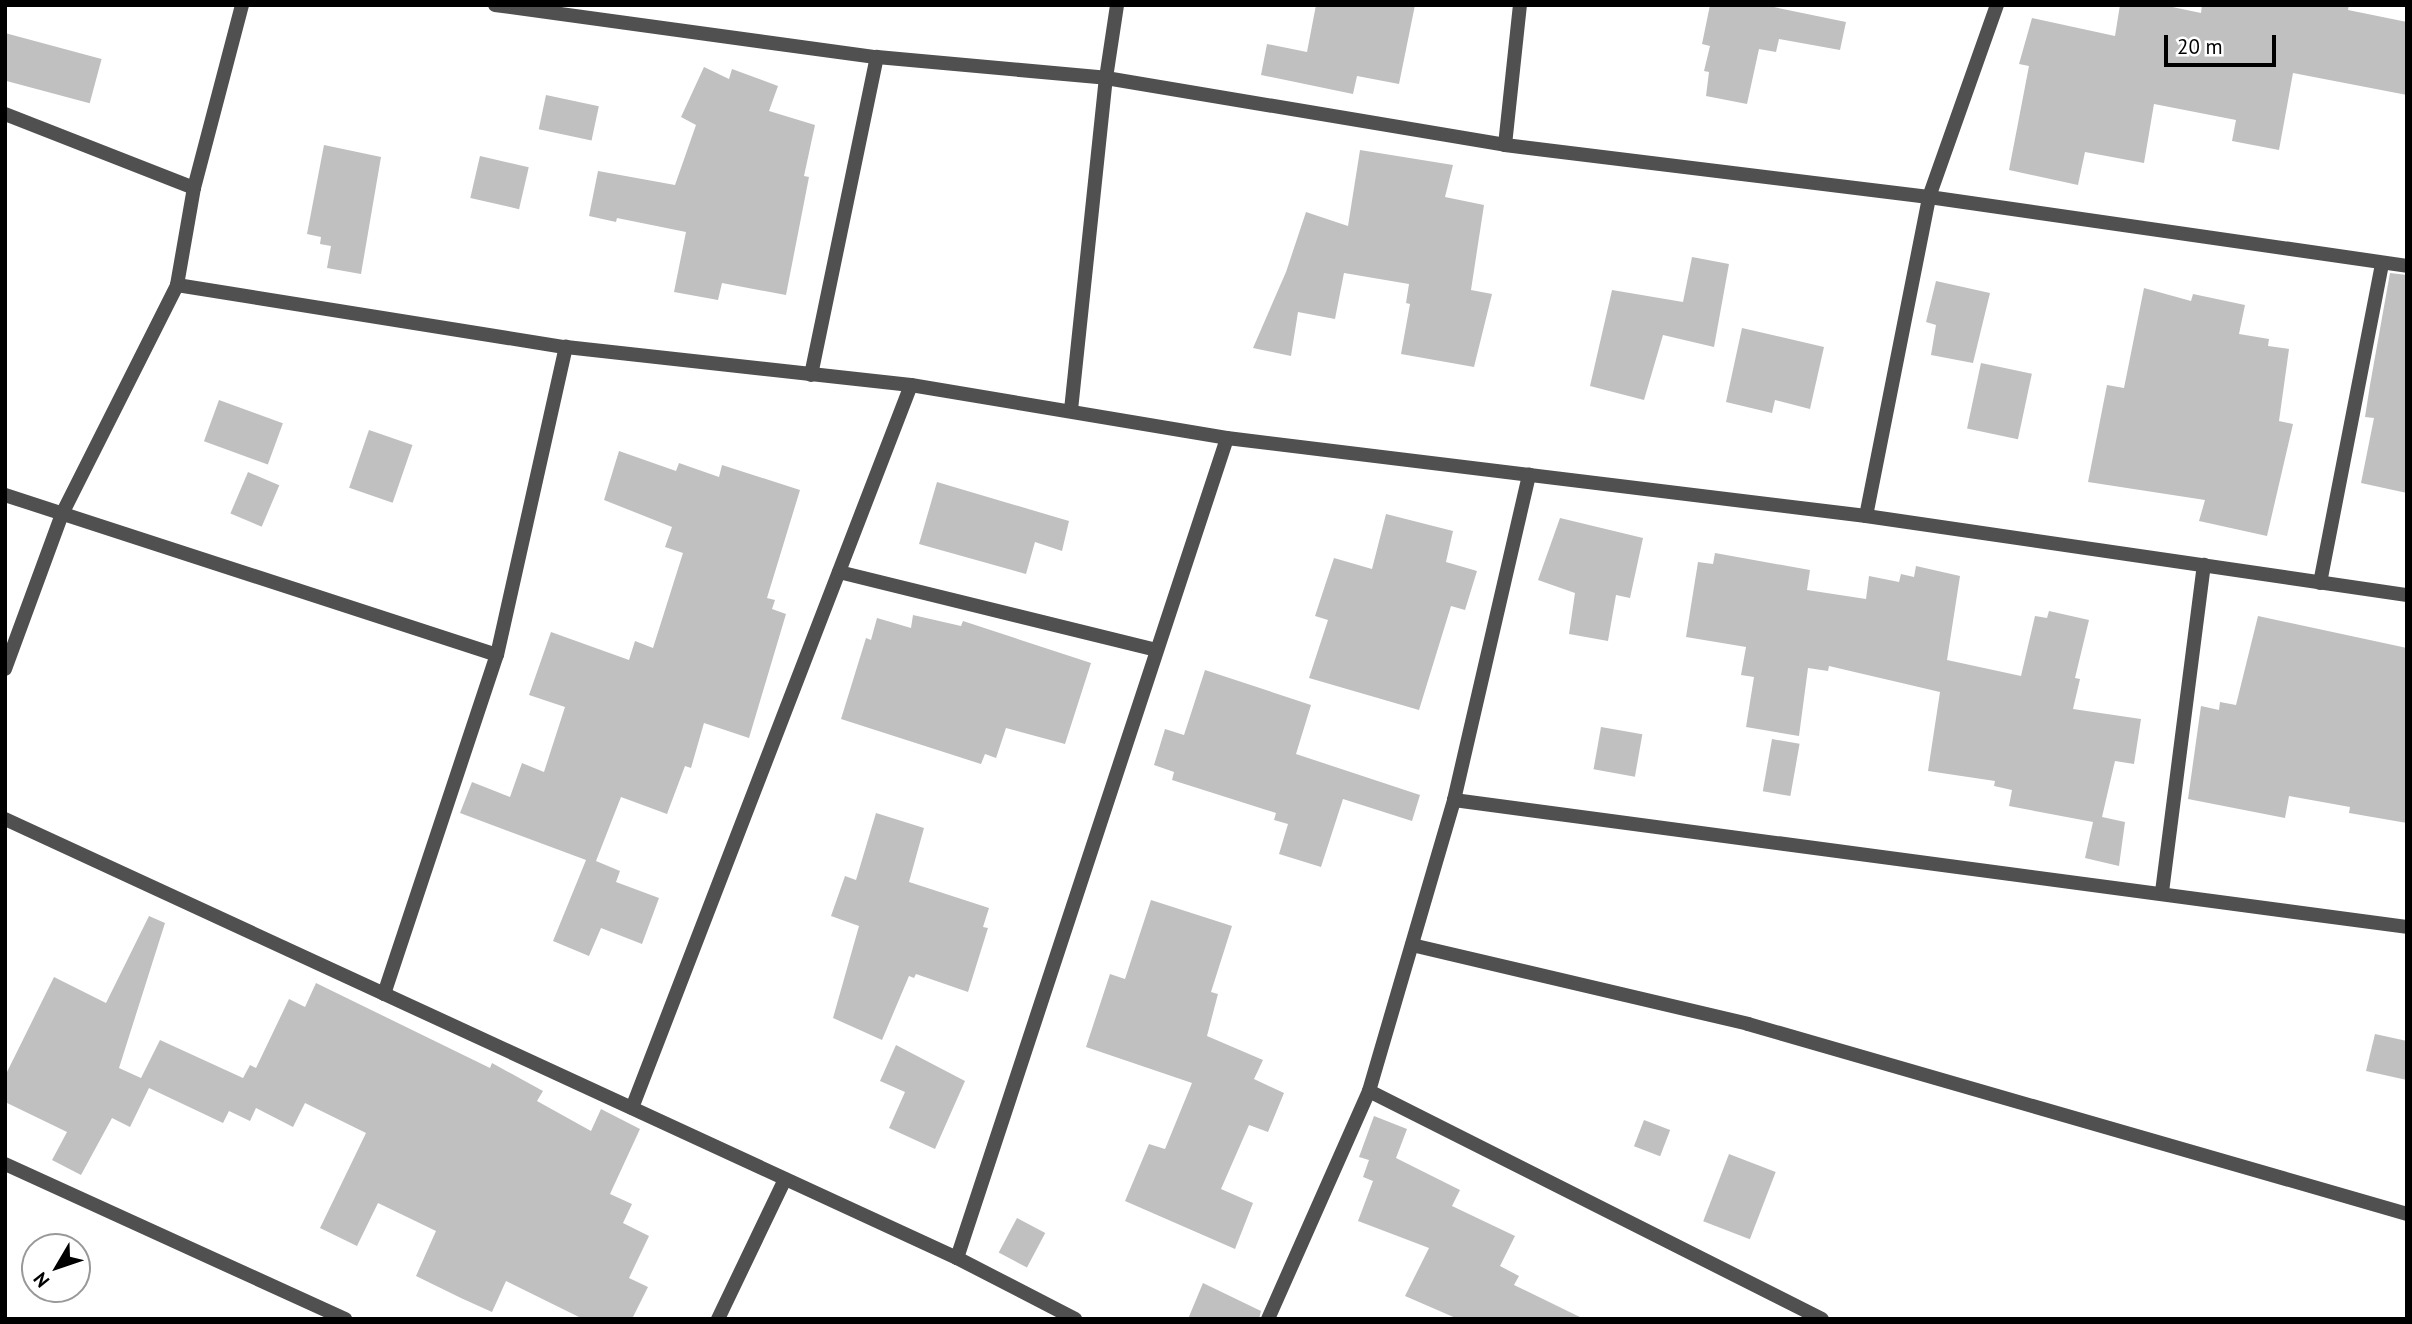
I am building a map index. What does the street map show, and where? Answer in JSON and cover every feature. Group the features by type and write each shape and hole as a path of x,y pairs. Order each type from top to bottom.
{"street":[{"path":"5,668 62,514 177,285 194,188 242,5"},
{"path":"495,5 877,57 1106,78 1506,145 1929,197 2407,267"},
{"path":"1071,410 1106,78 1117,5"},
{"path":"1506,145 1520,5"},
{"path":"1866,516 1929,197 1997,5"},
{"path":"811,375 877,57"},
{"path":"5,114 194,188"},
{"path":"2320,583 2382,263"},
{"path":"177,285 566,347 911,385 1227,438 1866,516 2407,595"},
{"path":"384,994 497,655 566,347"},
{"path":"632,1108 911,385"},
{"path":"957,1258 1227,438"},
{"path":"1268,1319 1369,1091 1454,800 1529,475"},
{"path":"5,495 497,655"},
{"path":"2162,892 2204,565"},
{"path":"839,572 1157,650"},
{"path":"1454,800 2162,892 2407,927"},
{"path":"5,819 957,1258 1075,1319"},
{"path":"1412,944 1748,1024 2407,1214"},
{"path":"1369,1091 1822,1319"},
{"path":"5,1164 345,1319"},
{"path":"718,1319 785,1179"}],"building":[{"path":"1316,5 1415,5 1399,84 1357,76 1353,94 1261,75 1267,44 1307,52"},
{"path":"1710,5 1764,5 1846,22 1840,50 1779,39 1776,52 1759,49 1747,104 1706,96 1709,72 1704,71 1710,46 1702,44"},
{"path":"2120,5 2163,5 2201,13 2202,5 2349,5 2348,10 2407,22 2407,95 2293,73 2279,150 2232,141 2236,120 2154,104 2144,163 2085,152 2078,185 2009,170 2029,66 2019,64 2032,18 2115,36"},
{"path":"5,33 102,59 90,103 5,81"},
{"path":"704,67 729,79 732,69 778,86 769,111 815,125 804,176 809,177 786,295 722,283 718,300 674,292 686,232 617,218 616,222 589,216 598,171 675,185 696,125 681,117"},
{"path":"546,95 599,106 592,140 539,129"},
{"path":"324,145 381,157 361,274 327,268 331,246 320,244 321,237 307,234"},
{"path":"1360,150 1453,165 1445,197 1484,205 1471,290 1492,294 1474,367 1401,354 1410,304 1406,303 1409,284 1344,273 1335,319 1298,312 1291,356 1253,348 1286,272 1306,212 1348,226"},
{"path":"480,156 529,167 519,209 470,198"},
{"path":"1692,257 1729,264 1714,347 1663,335 1644,400 1590,386 1612,290 1683,302"},
{"path":"2390,273 2407,275 2407,493 2361,483 2374,418 2365,417"},
{"path":"1936,281 1990,293 1973,363 1931,355 1936,325 1926,322"},
{"path":"2144,288 2191,301 2193,294 2245,305 2239,334 2269,339 2268,346 2289,349 2279,421 2293,424 2267,536 2199,521 2205,500 2088,482 2107,385 2124,388"},
{"path":"1742,328 1824,347 1810,409 1775,400 1772,413 1726,402"},
{"path":"1981,363 2032,374 2018,439 1967,429"},
{"path":"219,400 283,423 268,465 204,441"},
{"path":"369,430 412,445 393,503 349,488"},
{"path":"619,451 676,471 679,463 719,477 722,465 800,490 767,598 775,600 772,609 786,614 749,738 704,723 691,768 685,766 667,814 621,797 596,861 620,871 616,882 659,898 642,944 601,928 589,956 553,941 586,860 460,813 472,782 510,797 522,763 544,772 565,707 529,695 551,632 629,660 635,641 653,648 683,553 665,547 672,527 604,500"},
{"path":"248,472 279,485 262,527 230,513"},
{"path":"937,482 1069,521 1062,551 1035,542 1026,574 919,544"},
{"path":"1386,514 1453,531 1446,562 1477,571 1465,610 1451,606 1419,710 1309,678 1328,620 1315,616 1334,558 1372,569"},
{"path":"1560,518 1643,538 1630,598 1616,595 1608,641 1569,634 1575,593 1538,580"},
{"path":"1715,553 1810,570 1807,590 1866,599 1869,576 1899,582 1901,574 1914,577 1916,566 1960,576 1947,660 2021,676 2035,616 2047,618 2049,611 2089,620 2075,678 2080,679 2073,709 2141,719 2134,764 2115,761 2102,817 2125,822 2119,866 2085,858 2093,822 2009,806 2012,790 1994,786 1995,781 1928,771 1940,692 1829,666 1828,671 1808,668 1799,736 1746,727 1754,677 1741,675 1746,647 1686,637 1698,562 1713,564"},
{"path":"913,615 961,626 963,621 1091,663 1065,744 1006,728 996,758 985,754 981,764 841,719 866,638 871,640 877,618 911,628"},
{"path":"2258,616 2407,648 2407,823 2349,813 2350,807 2289,796 2285,818 2188,799 2201,706 2219,710 2220,702 2236,705"},
{"path":"1205,670 1311,705 1296,754 1420,795 1412,821 1343,799 1321,867 1279,854 1288,824 1274,820 1276,813 1172,780 1174,772 1154,765 1165,729 1184,735"},
{"path":"1601,727 1642,734 1635,777 1594,769"},
{"path":"1772,739 1800,744 1790,796 1763,791"},
{"path":"876,813 924,828 909,882 989,908 983,927 988,928 968,992 916,974 914,978 909,976 882,1040 833,1018 859,926 831,916 845,876 856,880"},
{"path":"1151,900 1232,926 1211,992 1218,994 1207,1036 1263,1060 1254,1079 1284,1093 1268,1132 1249,1125 1221,1189 1253,1203 1235,1249 1125,1201 1149,1144 1165,1149 1192,1083 1086,1047 1110,974 1125,979"},
{"path":"149,916 165,923 119,1068 141,1078 160,1040 243,1078 250,1065 256,1068 289,999 305,1007 316,983 490,1068 492,1063 543,1091 537,1101 591,1131 601,1109 640,1129 610,1194 632,1204 623,1223 649,1236 629,1278 648,1287 632,1319 583,1319 506,1281 492,1312 463,1299 416,1276 436,1231 378,1203 357,1246 320,1228 366,1133 305,1103 293,1127 256,1108 250,1121 229,1111 223,1123 149,1088 130,1127 112,1118 81,1175 52,1160 67,1132 5,1102 5,1076 54,977 106,1003"},
{"path":"2375,1034 2407,1041 2407,1080 2366,1071"},
{"path":"896,1045 965,1081 935,1149 889,1128 905,1092 880,1081"},
{"path":"1374,1116 1407,1129 1396,1158 1460,1190 1452,1206 1515,1236 1500,1266 1519,1276 1514,1285 1584,1319 1458,1319 1405,1296 1429,1248 1358,1221 1373,1181 1363,1177 1369,1160 1359,1157"},
{"path":"1644,1120 1670,1130 1660,1156 1634,1146"},
{"path":"1729,1154 1776,1172 1750,1239 1703,1221"},
{"path":"1017,1218 1045,1233 1027,1267 999,1252"},
{"path":"1203,1283 1261,1311 1259,1319 1188,1319"}]}
